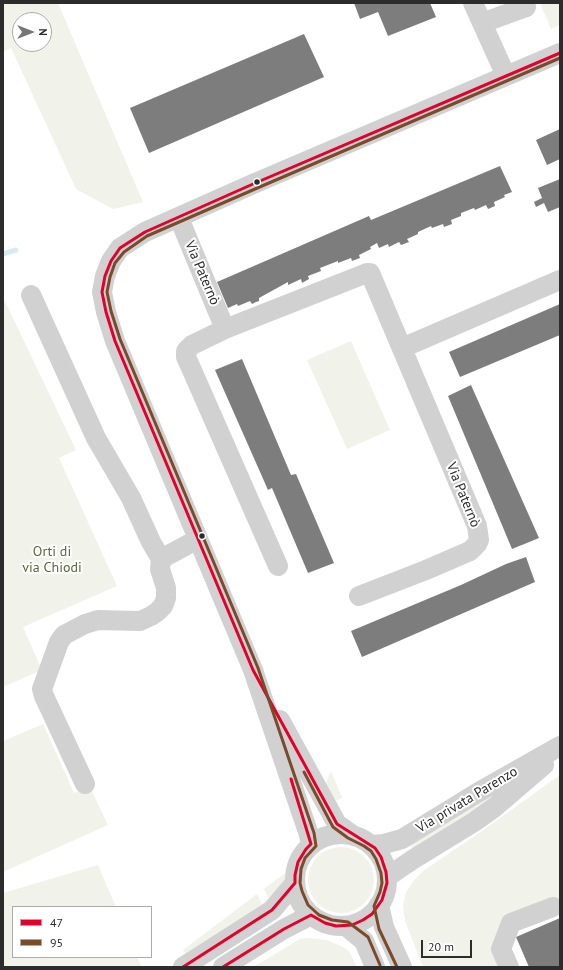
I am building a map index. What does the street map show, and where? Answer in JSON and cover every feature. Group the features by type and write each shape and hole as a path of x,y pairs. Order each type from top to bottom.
{"street":[{"path":"473,3 506,76"},
{"path":"482,23 526,7 524,3"},
{"path":"311,844 308,830 254,670 115,342 102,292 105,276 110,261 120,248 140,234 560,53"},
{"name":"Via Paternò","path":"179,218 225,329"},
{"name":"Via Paternò","path":"278,566 186,355 189,347 225,329 370,273 477,526 479,540 470,551 359,596"},
{"path":"402,348 560,280"},
{"path":"31,295 96,438 131,498 151,542 161,559 160,569 166,588 166,598 163,606 157,612 140,621 98,620 85,624 64,635 59,642 42,689 85,784"},
{"path":"161,559 198,539"},
{"path":"254,670 337,824 350,834"},
{"name":"Via privata Parenzo","path":"371,845 384,844 402,839 477,793 560,746"},
{"name":"Via privata Parenzo","path":"387,878 412,860 474,822 495,807 560,751"},
{"path":"340,833 350,834 364,839 381,857 387,878 385,894 380,905 368,917 358,923 346,926 336,926 325,923 311,916 301,903 296,893 294,875 298,862 311,844 320,838 329,835 340,833"},
{"path":"183,967 272,910 294,883"},
{"path":"380,905 384,927 402,967"},
{"path":"509,967 501,949 511,923 553,907"},
{"path":"223,967 284,929 311,916"},
{"path":"346,926 364,941 375,967"}],"green space":[{"path":"3,3 58,3 143,202 113,209 76,189 13,52 52,52 52,12 12,12 12,50 11,48 3,52"},
{"path":"540,3 560,3 560,25 551,29"},
{"name":"Orti di via Chiodi","path":"3,297 76,450 59,458 117,586 23,627 42,670 3,687"},
{"path":"351,341 390,430 347,449 307,360"},
{"path":"43,724 74,793 90,787 108,825 3,872 3,741"},
{"path":"331,771 342,797 334,802 325,785"},
{"path":"560,775 560,905 505,920 502,967 423,967 405,921 403,906 406,892 414,880 423,871"},
{"path":"499,791 501,793 413,850 409,842"},
{"path":"341,847 354,850 364,857 371,867 374,880 371,893 364,903 354,910 341,913 328,910 318,903 311,893 308,880 311,867 318,857 328,850"},
{"path":"98,865 116,906 12,906 12,958 138,958 142,967 3,967 3,893"},
{"path":"286,874 287,877 269,899 264,889"},
{"path":"257,894 262,904 186,953 184,952 183,950"},
{"path":"308,938 327,940 343,947 349,951 357,967 253,967 300,939"}],"building":[{"path":"354,3 430,3 436,17 388,36 378,12 360,19"},
{"path":"304,34 324,77 149,153 130,108"},
{"path":"560,129 560,159 547,165 536,140"},
{"path":"500,166 512,192 504,195 505,197 494,202 495,206 488,209 486,205 475,210 474,208 461,213 461,216 451,220 452,224 444,227 443,224 432,228 431,226 418,232 418,234 407,239 409,242 401,245 399,242 389,247 388,244 379,248 377,243 370,247 371,249 359,255 360,258 352,261 351,258 338,263 338,261 320,268 321,271 308,276 309,279 302,283 301,279 288,285 288,282 259,298 259,301 252,304 250,301 228,308 217,282 369,216 371,220"},
{"path":"560,179 560,207 548,212 544,203 536,207 534,202 542,198 538,188"},
{"path":"560,304 560,335 460,377 449,352"},
{"path":"242,359 291,475 296,474 334,563 308,573 272,488 268,490 215,370"},
{"path":"471,385 539,538 512,549 448,396"},
{"path":"526,557 535,582 362,657 351,631 461,585 506,564"},
{"path":"560,918 560,967 529,967 516,937"}],"waterway":[{"path":"3,254 16,250"}],"transit line":[{"name":"47","path":"223,967 284,929 311,915 325,923 336,926 352,925 363,920 372,914 382,900 387,883 386,872 381,857 375,848 337,824 253,670 115,341 106,312 102,292 105,276 111,261 120,248 145,232 253,184 560,53"},
{"name":"95","path":"380,965 368,937 348,922 332,920 319,915 308,905 302,891 300,883 301,869 305,858 316,846 314,833 258,668 120,339 111,311 107,292 115,263 124,252 147,236 560,58"},
{"name":"95","path":"304,772 333,827 348,838 371,851 376,859 381,873 382,883 374,906 379,929 397,967"},
{"name":"47","path":"183,967 272,910 295,883 298,862 311,844 291,779"}]}
